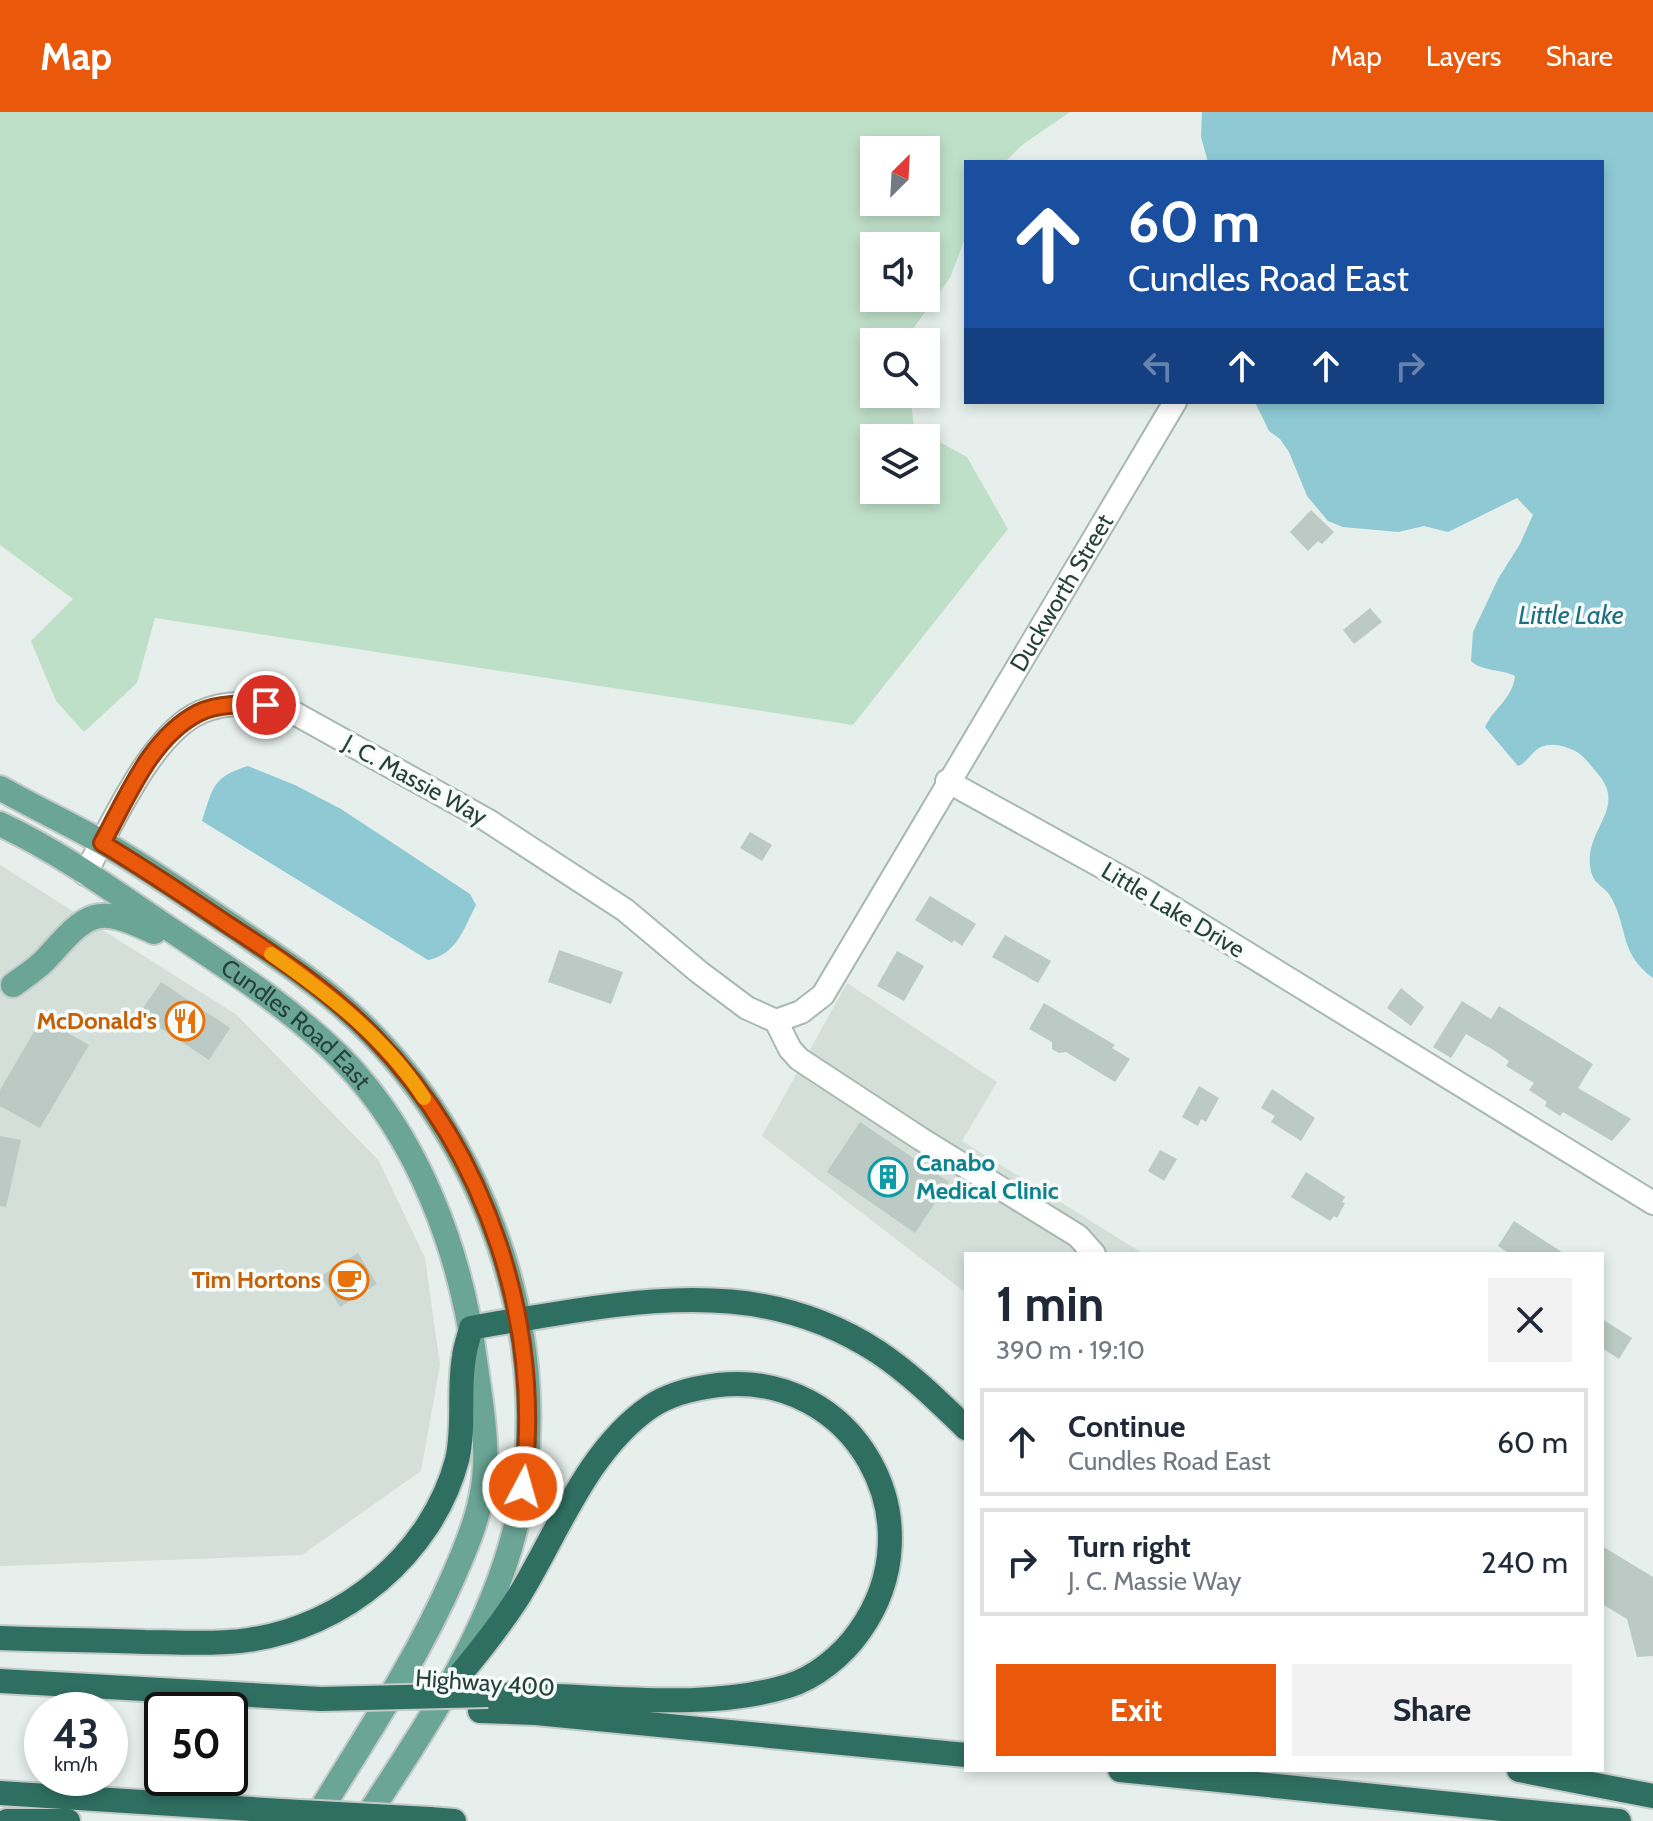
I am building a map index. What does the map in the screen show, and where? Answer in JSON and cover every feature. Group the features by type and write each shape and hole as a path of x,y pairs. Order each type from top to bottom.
{"highway":[{"path":"0,1638 197,1643 249,1640 318,1619 362,1594 406,1554 435,1512 447,1488 460,1444 463,1359 471,1328 637,1302 699,1298 783,1310 809,1316 877,1351 905,1371 964,1426"},
{"path":"443,1695 483,1647 516,1600 588,1476 620,1434 648,1408 700,1387 754,1385 774,1389 825,1413 846,1430 865,1452 888,1503 891,1532 888,1564 885,1581 871,1614 854,1639 831,1662 792,1685 760,1693 710,1699 484,1703"},
{"name":"Highway 400","path":"0,1681 321,1699 484,1703 536,1713 964,1755"},
{"path":"1140,1772 1619,1821"},
{"path":"1529,1772 1653,1796"},
{"path":"0,1793 454,1821"},
{"path":"7,1821 68,1821"}],"main road":[{"name":"Cundles Road East","path":"0,788 102,843 224,921 343,1007 419,1090 470,1171 500,1243 518,1319"},
{"name":"Cundles Road East","path":"0,824 85,874 264,992 342,1060 371,1094 414,1161 445,1233 471,1328"},
{"path":"13,985 45,960 75,927 95,917 110,915 128,920 179,944 205,952"},
{"path":"364,1821 443,1695 494,1592 511,1545 526,1461 526,1375 518,1319"},
{"path":"314,1821 432,1624 475,1522 485,1464 484,1429 471,1328"}],"street":[{"name":"Duckworth Street","path":"947,781 1174,404"},
{"name":"J. C. Massie Way","path":"85,874 142,770 159,746 179,727 199,712 219,707 266,705 306,720 487,820 625,910 747,1008 776,1021"},
{"path":"947,781 823,995 801,1012 776,1021 790,1049 799,1059 1078,1236 1092,1252"},
{"name":"Little Lake Drive","path":"947,781 1144,890 1653,1203"}],"shaded area":[{"path":"0,865 237,1015 379,1161 425,1258 440,1365 421,1471 302,1555 0,1566"},
{"path":"847,983 997,1082 962,1141 1141,1252 964,1252 964,1291 762,1136"}],"green space":[{"path":"0,112 1070,112 1022,145 1007,160 964,160 964,241 950,278 940,292 940,232 860,232 860,312 925,312 913,328 860,328 860,408 912,408 914,424 860,424 860,504 940,504 940,442 967,457 1008,529 853,725 155,618 137,683 84,732 56,701 31,641 73,599 0,545"}],"water":[{"name":"Little Lake","path":"1202,112 1653,112 1653,978 1635,960 1612,899 1591,872 1590,852 1607,808 1608,797 1606,786 1598,774 1577,752 1554,745 1541,747 1518,766 1485,727 1511,691 1515,676 1480,667 1471,661 1473,632 1533,515 1517,498 1448,532 1424,526 1398,532 1343,527 1328,521 1307,496 1289,452 1280,439 1269,431 1256,404 1604,404 1604,160 1207,160 1201,137"},
{"path":"248,766 295,785 341,809 470,894 476,905 453,947 428,960 202,821 216,785 227,775"}],"building":[{"path":"1311,510 1334,532 1322,544 1318,541 1308,551 1290,532"},
{"path":"1370,608 1382,622 1354,644 1343,630"},
{"path":"750,832 772,845 762,861 740,848"},
{"path":"930,896 976,924 962,946 915,920"},
{"path":"1005,935 1051,961 1038,983 992,957"},
{"path":"559,950 623,972 611,1004 548,982"},
{"path":"897,951 924,966 904,1001 877,986"},
{"name":"McDonald's","path":"161,982 230,1028 209,1060 139,1014"},
{"path":"1401,988 1424,1007 1411,1026 1387,1008"},
{"path":"1462,1001 1491,1019 1499,1006 1593,1064 1578,1088 1631,1119 1612,1141 1563,1112 1560,1116 1545,1106 1547,1102 1529,1090 1534,1083 1506,1066 1509,1061 1466,1034 1451,1058 1433,1047"},
{"path":"1044,1003 1115,1045 1112,1048 1130,1059 1115,1082 1066,1052 1059,1053 1052,1049 1052,1042 1029,1029"},
{"path":"42,1018 89,1045 40,1128 0,1106 0,1090"},
{"path":"1199,1086 1219,1098 1206,1122 1201,1119 1198,1126 1182,1117"},
{"path":"1272,1089 1315,1118 1301,1141 1271,1122 1275,1116 1261,1108"},
{"name":"Canabo Medical Clinic","path":"860,1122 949,1182 915,1233 827,1172"},
{"path":"0,1136 21,1140 6,1207 0,1206"},
{"path":"1160,1150 1177,1159 1164,1181 1148,1171"},
{"path":"1306,1172 1345,1197 1337,1218 1334,1216 1330,1221 1291,1197"},
{"path":"1514,1221 1562,1252 1507,1252 1498,1246"},
{"name":"Tim Hortons","path":"358,1253 377,1284 340,1307 321,1276"},
{"path":"1604,1320 1632,1338 1619,1359 1604,1349"},
{"path":"1604,1547 1653,1577 1653,1656 1637,1657 1627,1619 1604,1605"}],"slow traffic":[{"path":"271,954 343,1007 387,1051 424,1098"}],"place":[{"name":"McDonald's","path":"185,1021"},
{"name":"Canabo Medical Clinic","path":"888,1177"},
{"name":"Tim Hortons","path":"349,1280"}],"route":[{"path":"266,705 244,704 199,712 179,727 159,746 142,770 102,843 261,946 327,994 373,1036 419,1090 470,1171 500,1243 518,1319 526,1375 527,1437 523,1487"}]}
